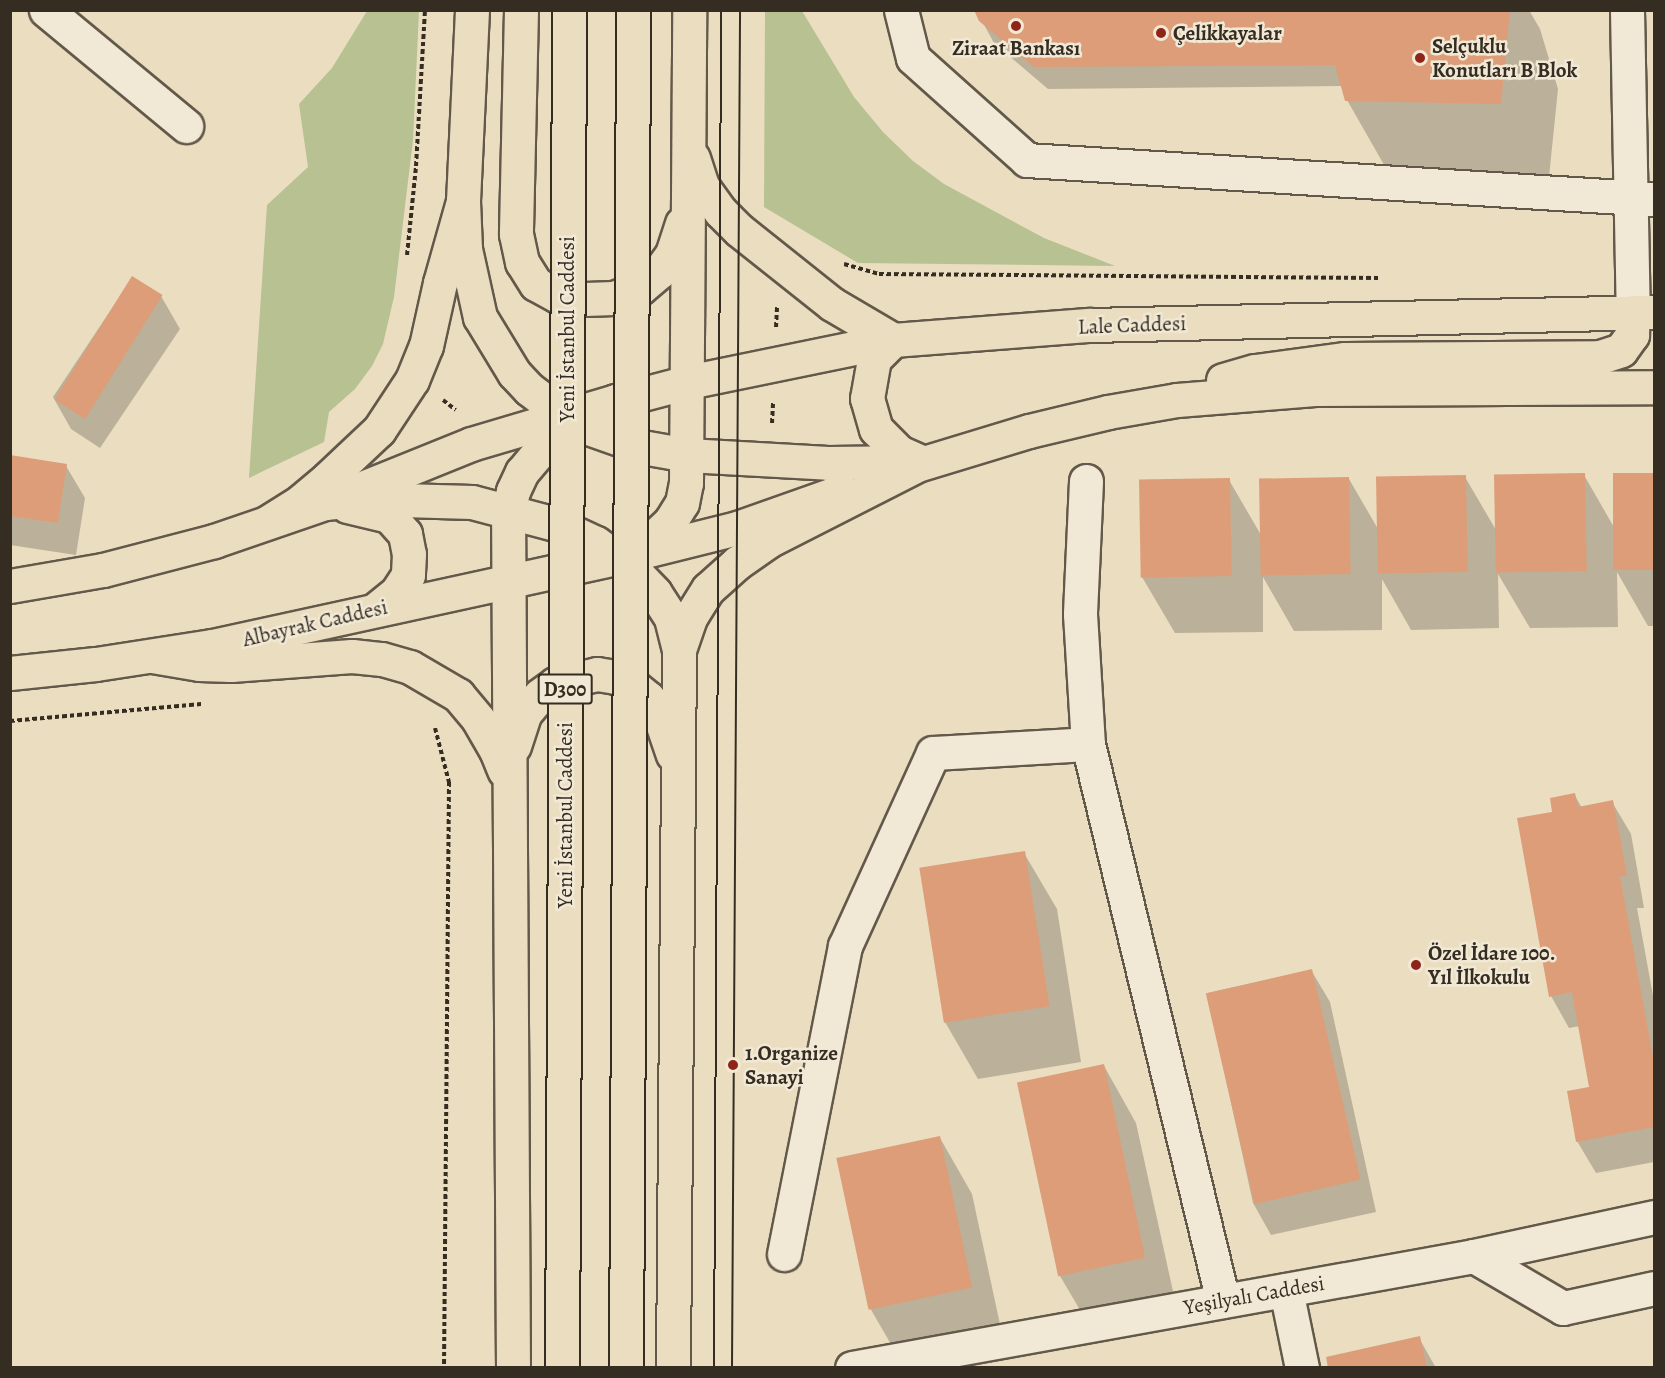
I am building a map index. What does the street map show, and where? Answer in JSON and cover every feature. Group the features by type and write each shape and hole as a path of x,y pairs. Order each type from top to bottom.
{"main road":[{"path":"472,10 463,201 465,249 480,317 514,373 529,389 569,420 642,447 687,455 828,463 921,462"},
{"path":"521,10 516,234 522,262 536,284 558,296 585,299 614,298 640,288 659,272 672,254 688,196"},
{"name":"Yeni İstanbul Caddesi","path":"562,1368 569,10"},
{"path":"626,1368 633,10"},
{"path":"617,558 655,536 670,522 682,502 686,483 689,10"},
{"path":"689,147 702,186 720,211 739,230 832,304 893,340 874,359 867,398 876,429 899,452 921,462"},
{"path":"268,522 301,501 355,455 379,430 403,396 426,346 440,283 463,201"},
{"path":"1177,400 1218,381 1255,370 1345,359 1600,357 1620,350 1632,335 1644,312"},
{"name":"Lale Caddesi","path":"569,420 616,401 688,382 893,340 1090,325 1644,312"},
{"path":"680,650 691,616 708,589 737,563 778,536 921,462 1086,417 1177,400 1315,389 1654,387"},
{"path":"10,586 103,570 161,556 325,503 471,444 569,420"},
{"path":"513,1368 508,510 513,491 522,472 569,420"},
{"name":"Albayrak Caddesi","path":"10,673 152,656 212,646 507,580 617,558 737,528 921,462"},
{"path":"325,503 366,499 437,499 472,502 508,510 576,532 617,558 655,592 671,618 680,650 673,1368"},
{"path":"325,503 366,508 389,516 405,534 409,554 408,575 397,592 376,609"},
{"path":"152,656 199,664 231,665 352,656 382,659 410,667 458,695 478,719 496,750 508,783"},
{"path":"508,783 515,742 525,713 540,695 555,684 597,674 616,677 632,685 648,698 661,720 680,778"}],"street":[{"path":"46,10 186,126"},
{"path":"901,10 913,58 1027,160 1642,200"},
{"path":"1627,10 1642,200 1644,312"},
{"path":"1086,481 1080,614 1088,744 1223,1301"},
{"path":"784,1254 845,946 933,753 1088,744"},
{"name":"Yeşilyalı Caddesi","path":"852,1368 943,1360 1223,1301 1474,1256 1654,1217"},
{"path":"1474,1256 1563,1308 1654,1288"},
{"path":"1286,1290 1302,1368"}],"path":[{"path":"842,263 879,274 1385,278"},
{"path":"10,721 213,703"}],"green space":[{"path":"367,11 419,11 413,140 394,297 383,344 372,366 355,389 329,412 324,442 249,478 267,205 308,167 299,104 332,68"},
{"path":"765,11 802,11 854,97 883,132 913,161 944,184 1044,238 1115,266 858,263 764,207"}],"building":[{"path":"974,10 1510,10 1501,104 1345,101 1335,65 1034,67 979,21"},
{"path":"132,276 163,295 85,419 55,400"},
{"path":"10,455 67,464 58,523 10,516"},
{"path":"1585,473 1587,571 1496,573 1494,475"},
{"path":"1613,473 1654,473 1654,570 1613,570"},
{"path":"1466,475 1468,572 1378,574 1376,477"},
{"path":"1349,477 1351,574 1261,576 1259,479"},
{"path":"1230,478 1232,576 1141,578 1139,480"},
{"path":"1575,793 1578,807 1613,800 1627,876 1620,876 1654,1063 1654,1127 1576,1142 1567,1091 1589,1087 1572,992 1549,997 1517,818 1552,812 1550,798"},
{"path":"1025,851 1050,1006 944,1023 919,868"},
{"path":"1312,969 1361,1179 1254,1204 1206,994"},
{"path":"1104,1064 1145,1258 1058,1276 1017,1083"},
{"path":"940,1136 972,1288 869,1310 836,1158"},
{"path":"1420,1336 1427,1368 1328,1368 1326,1357"}],"tram line":[{"path":"714,1368 721,10"},
{"path":"732,1368 740,10"}],"place":[{"name":"Ziraat Bankası","path":"1016,26"},
{"name":"Çelikkayalar","path":"1161,33"},
{"name":"Selçuklu Konutları B Blok","path":"1420,58"},
{"name":"Özel İdare 100. Yıl İlkokulu","path":"1416,965"},
{"name":"1.Organize Sanayi","path":"733,1065"}]}
